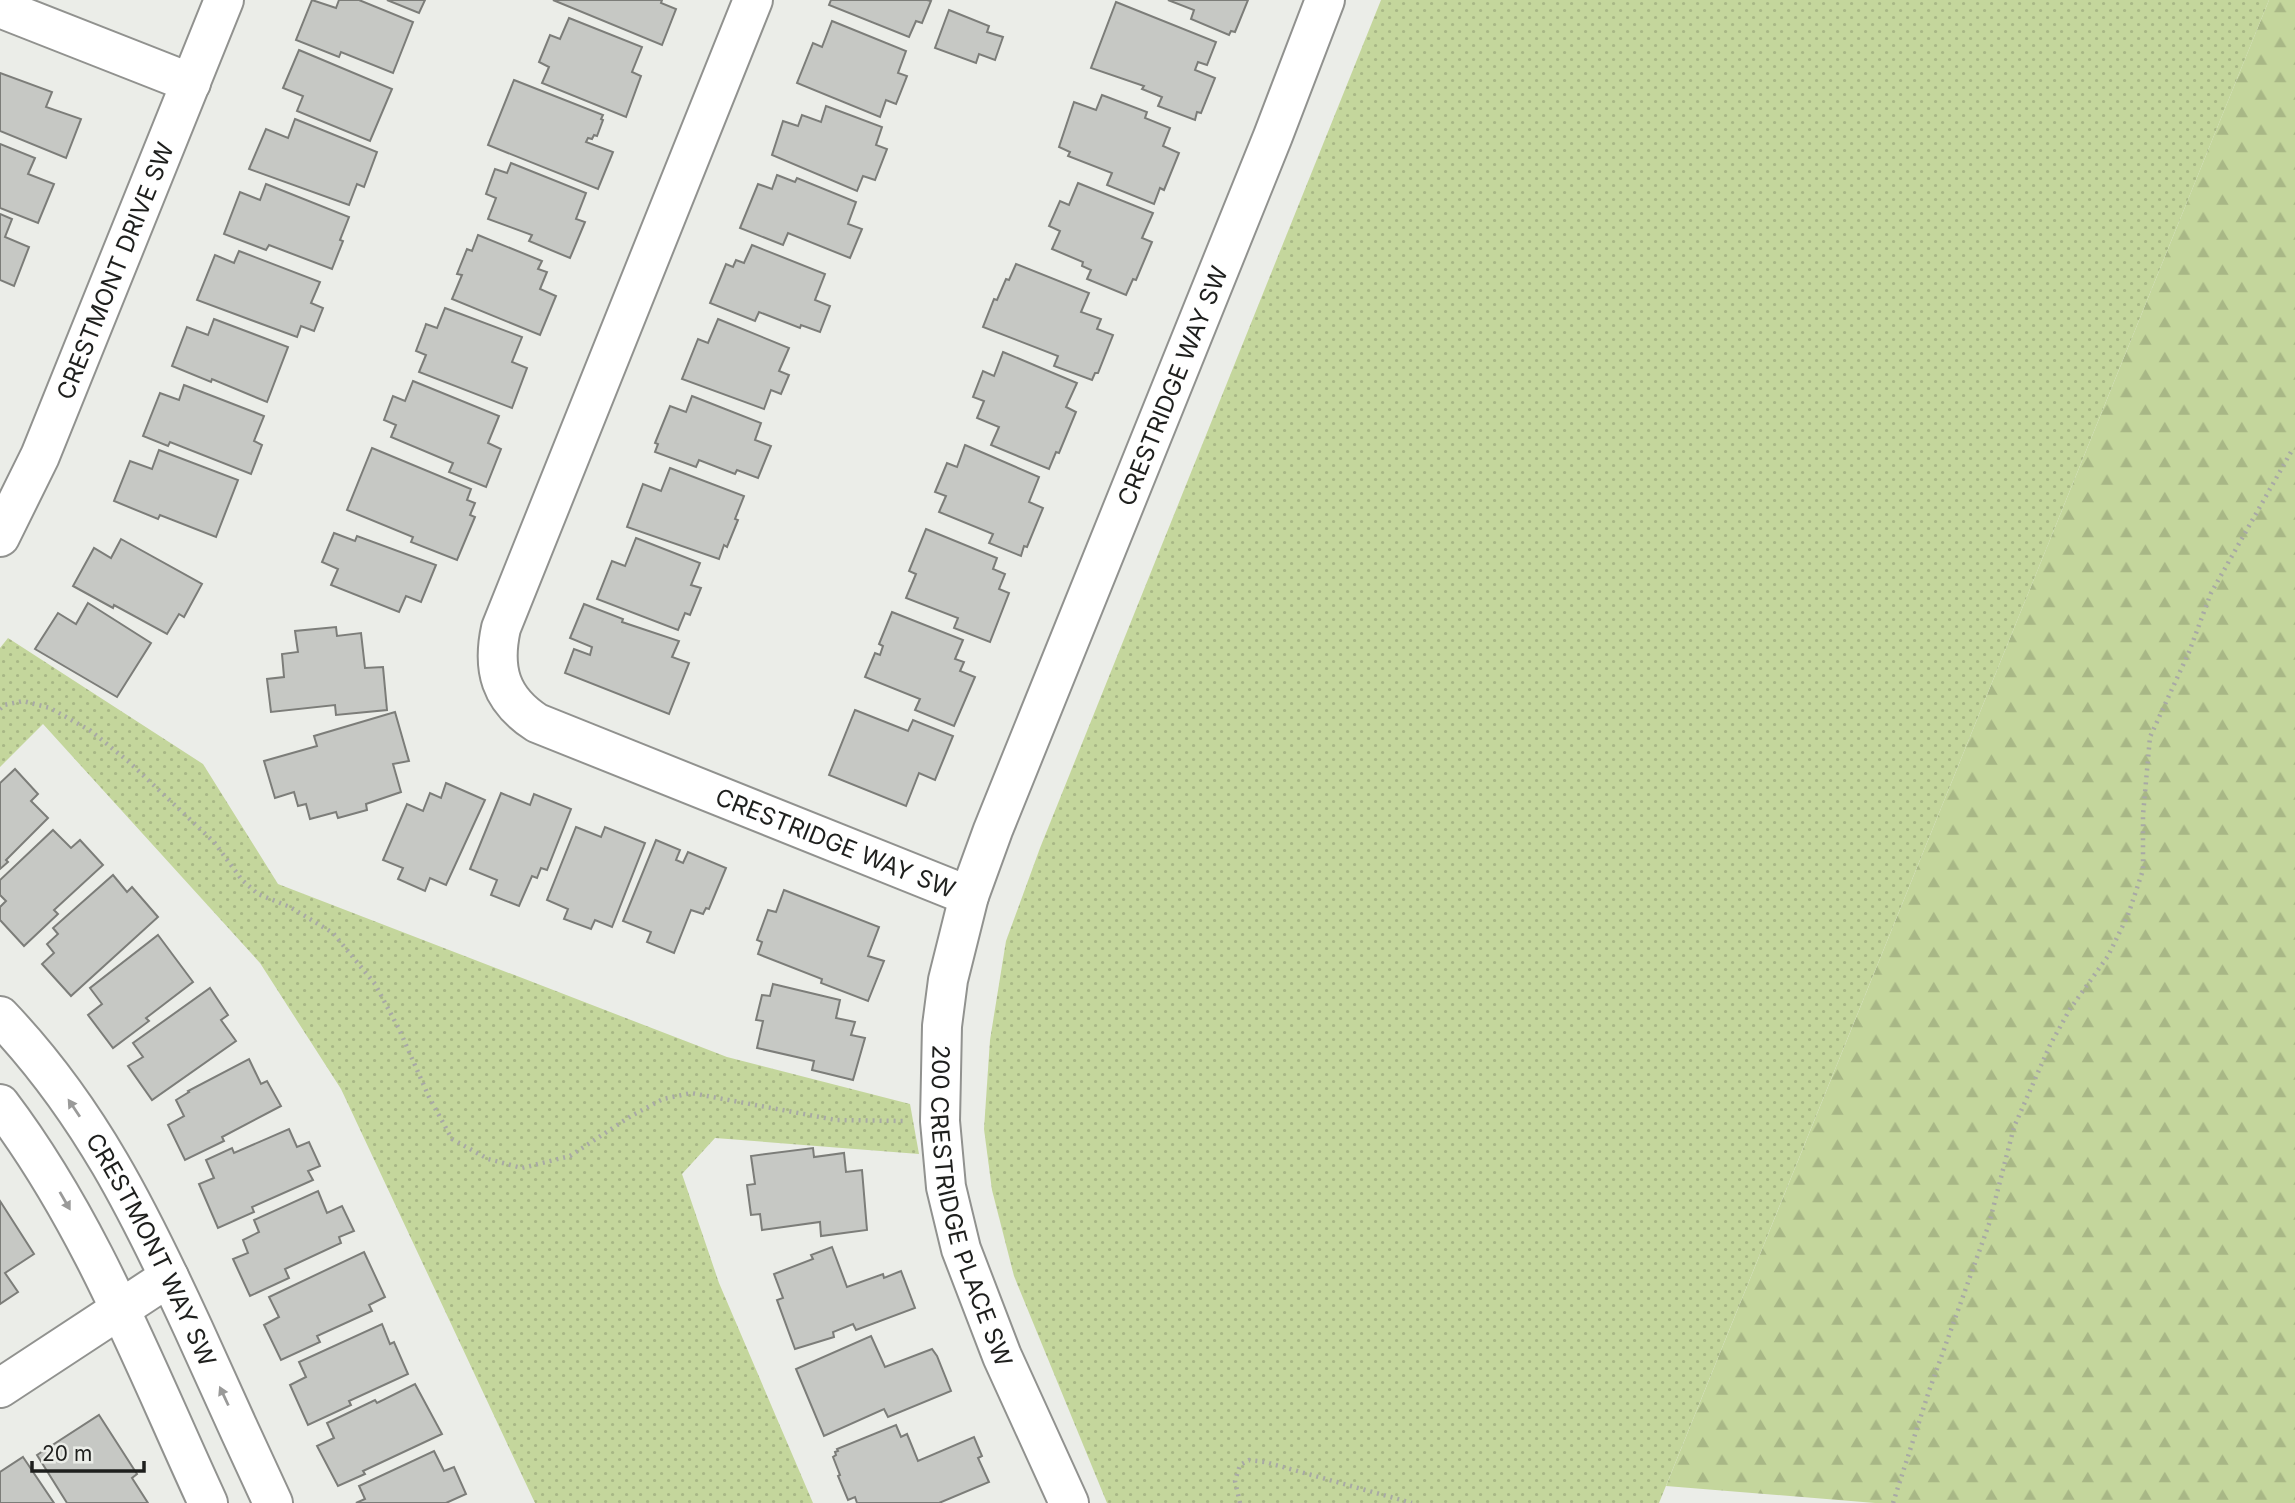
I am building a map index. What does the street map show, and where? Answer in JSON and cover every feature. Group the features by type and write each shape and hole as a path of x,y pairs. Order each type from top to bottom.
{"street":[{"name":"CRESTMONT DRIVE SW","path":"0,537 40,456 224,0"},
{"name":"CRESTRIDGE WAY SW","path":"753,0 501,628 496,651 503,689 526,716 537,723 969,896 1008,792 1273,136 1325,0"},
{"path":"0,8 191,83"},
{"name":"200 CRESTRIDGE PLACE SW","path":"969,896 948,980 942,1026 940,1121 946,1187 961,1249 1002,1356 1069,1503"},
{"name":"CRESTMONT WAY SW","path":"0,1016 27,1044 61,1088 123,1184 273,1503"},
{"path":"0,1104 24,1136 82,1231 208,1503"},
{"path":"0,1388 169,1277"}],"path":[{"path":"1894,1503 1929,1391 1989,1224 2014,1127 2050,1045 2070,1009 2108,956 2128,915 2143,870 2143,815 2150,737 2189,652 2211,593 2291,452 2295,450"},
{"path":"0,709 4,705 23,701 50,708 91,731 129,762 205,834 242,880 258,894 290,907 333,933 375,984 452,1139 488,1159 522,1168 570,1156 631,1116 663,1099 691,1093 836,1120 906,1121"},
{"path":"1240,1503 1235,1481 1240,1465 1249,1460 1265,1462 1412,1503"}],"green space":[{"path":"1381,0 2269,0 1659,1503 1107,1503 1014,1276 992,1190 984,1129 990,1040 1006,941 1040,848"},
{"path":"2269,0 2295,0 2295,1503 1875,1503 1666,1486"},
{"path":"8,638 203,764 278,884 727,1057 910,1104 919,1154 715,1138 682,1174 719,1283 813,1503 535,1503 341,1089 260,963 43,724 0,767 0,648"}],"building":[{"path":"312,0 336,8 339,0 359,0 413,22 393,73 341,52 339,57 296,40"},
{"path":"387,0 425,0 419,13"},
{"path":"553,0 662,0 661,3 676,9 662,45"},
{"path":"831,0 931,1 922,23 916,21 909,37 829,5"},
{"path":"1168,0 1248,0 1235,32 1231,31 1229,35 1191,19 1194,10"},
{"path":"1116,2 1216,42 1207,65 1198,62 1195,70 1215,78 1201,113 1197,112 1195,120 1158,106 1162,97 1142,89 1144,86 1091,68"},
{"path":"949,10 989,26 987,32 1003,37 995,60 979,54 976,63 935,48"},
{"path":"569,18 642,47 632,72 641,76 626,117 542,83 549,67 539,62 550,35 560,39"},
{"path":"832,21 906,51 898,73 907,76 896,104 886,100 880,117 797,83 813,43 822,47"},
{"path":"299,50 392,89 370,141 297,111 303,96 283,88"},
{"path":"0,73 52,92 46,107 81,119 66,158 0,131"},
{"path":"514,80 603,115 597,136 588,138 586,142 613,152 598,189 488,145"},
{"path":"1102,95 1147,112 1145,118 1170,128 1163,146 1179,153 1164,190 1160,188 1154,204 1107,185 1112,173 1068,156 1070,152 1059,147 1074,102 1096,110"},
{"path":"826,106 882,127 876,145 887,149 875,180 863,176 857,191 772,155 783,121 798,126 802,115 821,122"},
{"path":"295,119 377,152 364,187 357,184 349,205 249,169 266,129 288,138"},
{"path":"0,144 35,158 28,174 54,184 38,223 0,208"},
{"path":"511,163 586,193 576,219 585,222 570,258 529,241 532,235 488,219 496,198 486,194 495,169 507,173"},
{"path":"777,175 795,182 797,178 856,202 848,224 862,229 850,258 788,233 783,245 740,228 758,184 772,189"},
{"path":"1078,183 1153,213 1142,238 1152,242 1136,280 1133,279 1126,295 1087,279 1091,270 1082,266 1083,262 1052,249 1060,231 1049,226 1060,201 1069,205"},
{"path":"266,184 349,217 332,269 269,245 266,250 224,234 240,192 260,200"},
{"path":"0,214 12,219 5,237 29,247 14,286 0,280"},
{"path":"478,235 542,261 538,269 547,272 540,289 556,296 540,335 452,299 462,275 457,274 467,249 472,251"},
{"path":"752,245 825,274 815,300 830,306 820,332 801,325 800,328 759,312 755,321 710,303 726,264 733,267 736,260 744,263"},
{"path":"239,251 320,282 311,303 323,308 314,331 301,326 297,337 197,300 215,255 234,263"},
{"path":"1016,264 1089,293 1081,312 1101,319 1097,329 1113,335 1098,373 1095,373 1092,380 1054,366 1058,356 983,327 994,299 997,300"},
{"path":"445,308 522,337 512,362 527,368 512,408 419,372 426,355 416,351 426,324 437,328"},
{"path":"214,319 288,347 267,402 172,366 187,327 208,335"},
{"path":"718,319 789,348 779,371 789,375 781,394 771,390 764,409 682,379 698,339 708,343"},
{"path":"1003,352 1077,383 1066,407 1076,412 1059,453 1056,452 1049,469 991,445 999,427 977,418 984,401 973,397 983,371 994,376"},
{"path":"413,381 499,416 488,443 501,449 486,487 449,472 453,463 391,437 396,425 384,420 393,396 405,401"},
{"path":"184,385 264,416 254,441 262,445 251,474 170,442 168,446 143,436 160,393 179,400"},
{"path":"692,396 761,423 755,440 771,446 758,478 737,470 735,474 699,460 696,467 655,452 658,444 655,443 670,406 686,412"},
{"path":"965,445 1039,477 1029,502 1043,508 1021,556 989,543 993,534 939,512 946,496 935,492 947,463 957,467"},
{"path":"372,448 471,489 467,500 475,503 470,515 475,517 457,560 411,542 413,537 347,510"},
{"path":"159,450 238,480 216,537 160,515 158,519 114,501 130,461 152,469"},
{"path":"670,468 744,496 735,519 738,520 719,559 627,527 643,484 661,491"},
{"path":"926,529 997,558 993,569 1005,574 999,589 1009,593 990,642 954,628 958,618 906,598 916,574 909,571"},
{"path":"334,533 355,541 357,536 436,565 421,602 406,596 399,612 331,585 338,569 322,562"},
{"path":"636,538 700,563 691,585 701,588 690,615 685,613 678,630 597,599 612,561 625,566"},
{"path":"121,539 202,584 184,617 179,614 167,634 73,586 94,548 111,558"},
{"path":"88,603 151,643 117,697 35,649 58,613 76,624"},
{"path":"584,604 623,619 622,622 679,641 672,657 689,663 669,714 565,673 574,649 590,655 592,647 570,638"},
{"path":"892,612 963,640 955,659 964,662 960,671 975,677 954,726 915,710 920,699 865,677 875,653 880,655 883,646 879,644"},
{"path":"336,627 337,636 361,633 365,668 383,667 387,710 336,715 335,705 271,712 267,679 284,677 282,654 298,652 295,631"},
{"path":"855,710 908,731 913,720 953,736 935,780 919,773 906,806 829,775"},
{"path":"395,712 409,761 393,764 401,792 366,804 367,810 338,818 336,812 310,819 306,804 298,806 294,792 275,798 264,761 317,746 314,736"},
{"path":"15,769 38,794 31,801 48,818 0,869 0,783"},
{"path":"446,783 485,800 446,885 430,878 425,891 398,879 403,868 383,860 407,804 423,811 430,793 441,798"},
{"path":"501,793 530,805 534,794 571,809 547,870 541,868 537,878 532,876 519,906 491,895 497,880 470,869"},
{"path":"576,827 601,837 605,827 645,843 612,927 595,920 591,929 564,919 568,909 547,900"},
{"path":"53,830 71,848 80,840 103,865 54,910 58,914 24,946 0,920 0,907 6,901 0,895 0,880"},
{"path":"656,840 680,850 676,860 683,863 688,852 726,868 709,909 706,908 703,914 691,910 674,953 647,942 651,932 623,921"},
{"path":"113,875 127,892 132,887 158,917 71,996 42,964 54,953 47,944 58,934 53,928"},
{"path":"784,890 879,927 868,956 884,961 868,1001 821,983 822,979 758,954 762,942 757,940 768,910 776,912"},
{"path":"158,935 193,982 146,1018 149,1021 113,1048 88,1015 102,1004 90,988"},
{"path":"773,984 840,1000 836,1018 855,1022 851,1035 865,1038 853,1080 812,1070 814,1061 757,1048 763,1021 756,1020 762,995 770,996"},
{"path":"210,988 228,1015 221,1020 236,1041 152,1100 128,1066 143,1057 133,1043"},
{"path":"249,1059 261,1084 267,1081 281,1106 222,1137 224,1141 185,1160 168,1125 184,1116 176,1100"},
{"path":"289,1129 297,1147 309,1142 320,1166 308,1171 313,1180 252,1207 254,1212 218,1228 199,1184 214,1178 206,1160 232,1148 234,1153"},
{"path":"813,1148 814,1157 844,1153 846,1172 862,1170 867,1230 821,1236 820,1222 762,1230 760,1214 751,1215 747,1185 755,1184 751,1156"},
{"path":"318,1191 327,1213 342,1206 354,1231 339,1237 341,1243 285,1269 289,1278 250,1296 233,1259 248,1253 243,1240 259,1232 254,1220"},
{"path":"0,1201 34,1254 5,1273 18,1292 0,1304"},
{"path":"832,1247 847,1287 883,1274 884,1278 901,1271 915,1308 856,1330 853,1324 833,1332 834,1337 795,1349 777,1300 783,1298 774,1274 813,1259 811,1255"},
{"path":"364,1252 385,1297 369,1305 372,1311 317,1336 320,1342 281,1360 264,1325 279,1317 269,1297"},
{"path":"382,1324 390,1344 394,1342 408,1374 349,1401 351,1405 308,1425 290,1385 306,1377 299,1362"},
{"path":"871,1336 885,1367 932,1349 951,1391 888,1417 884,1409 824,1436 796,1369"},
{"path":"415,1384 442,1434 363,1471 365,1474 338,1486 317,1446 334,1438 327,1423"},
{"path":"99,1415 137,1474 132,1478 148,1503 67,1503 37,1455"},
{"path":"896,1425 901,1437 907,1434 918,1461 974,1437 982,1456 978,1458 989,1482 939,1503 857,1503 855,1497 848,1500 838,1476 840,1475 833,1457 835,1452"},
{"path":"434,1451 444,1471 454,1467 466,1494 446,1503 356,1503 365,1499 359,1486"},
{"path":"23,1457 54,1503 0,1503 0,1472"}]}
